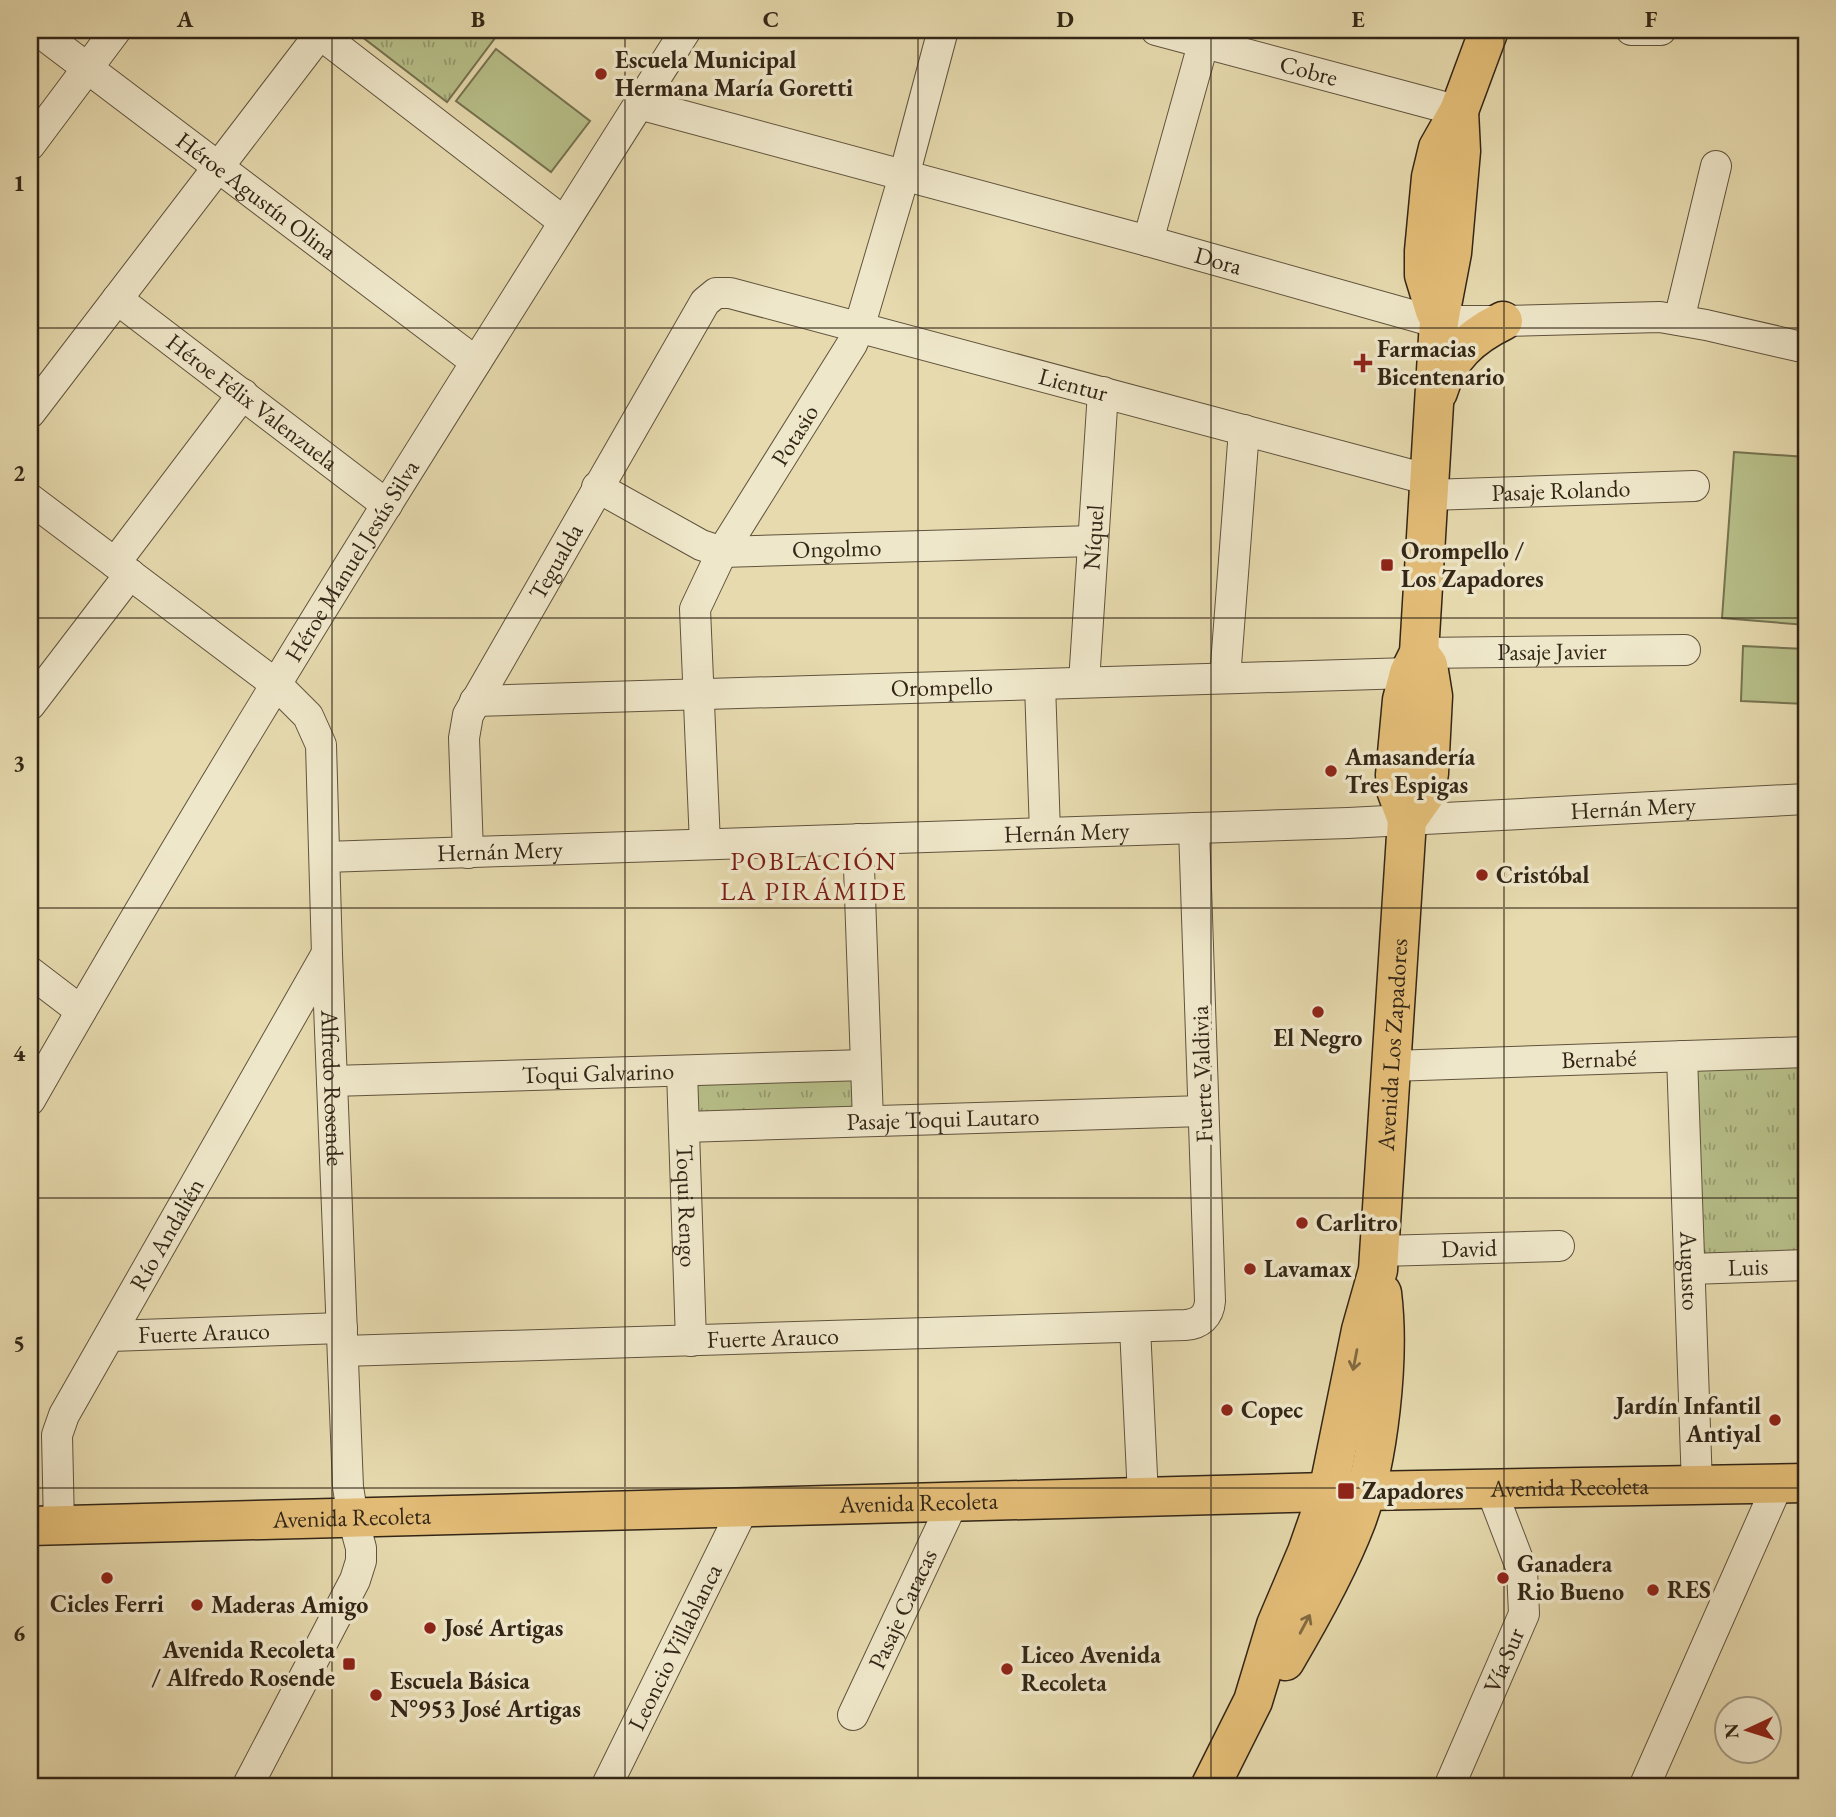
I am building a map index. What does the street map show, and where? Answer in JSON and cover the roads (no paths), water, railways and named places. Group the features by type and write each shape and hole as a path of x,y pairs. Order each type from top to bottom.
{"main road":[{"name":"Avenida Los Zapadores","path":"1253,1700 1283,1663 1336,1564 1357,1520 1373,1459 1385,1345 1379,1261 1407,820 1396,790 1395,775 1402,700 1414,663 1435,404 1438,321 1424,275 1426,216 1438,148 1459,111 1489,30"},
{"path":"1435,404 1441,382 1451,362 1474,338 1503,321"},
{"name":"Avenida Los Zapadores","path":"1210,1787 1253,1700 1276,1625 1307,1552 1328,1492 1360,1330 1379,1261"},
{"path":"1342,1430 1344,1467 1349,1479 1366,1491"},
{"name":"Avenida Recoleta","path":"44,1526 1366,1491 1792,1484"},
{"path":"1328,1492 1341,1508 1336,1564"}],"street":[{"name":"Héroe Agustín Olina","path":"37,30 476,362"},
{"path":"30,145 116,30"},
{"name":"Héroe Manuel Jesús Silva","path":"30,1100 387,505 686,30"},
{"name":"Potasio","path":"705,844 695,608 722,552 852,344 859,328 943,30"},
{"name":"Cobre","path":"1156,30 1205,36 1459,111"},
{"path":"1631,30 1661,30"},
{"path":"30,413 321,32 564,222"},
{"path":"1147,241 1205,36"},
{"name":"Dora","path":"639,104 1438,321 1634,317 1679,320 1806,348"},
{"path":"1679,320 1716,166"},
{"name":"Lientur","path":"716,292 730,293 1244,430 1430,487"},
{"name":"Tegualda","path":"468,853 464,738 468,715 705,302 716,292"},
{"name":"Héroe Félix Valenzuela","path":"117,299 387,505"},
{"name":"Níquel","path":"1084,682 1103,392"},
{"path":"30,705 243,394"},
{"path":"1224,678 1244,430"},
{"name":"Pasaje Rolando","path":"1430,487 1693,486"},
{"name":"Ongolmo","path":"597,487 701,545 722,552 1093,541"},
{"name":"Alfredo Rosende","path":"30,499 277,685 308,716 321,745 348,1487 361,1548 361,1561 355,1580 247,1787"},
{"name":"Pasaje Javier","path":"1414,663 1685,650"},
{"name":"Orompello","path":"475,701 1224,678 1414,663"},
{"path":"1040,684 1045,833"},
{"name":"Hernán Mery","path":"325,857 1407,820 1806,799"},
{"name":"Fuerte Valdivia","path":"1194,828 1210,1301 1210,1308 1203,1319"},
{"path":"858,839 868,1121"},
{"name":"Río Andalién","path":"44,1526 60,1423 327,955"},
{"path":"30,972 81,1011"},
{"name":"Bernabé","path":"1391,1066 1806,1052"},
{"name":"Augusto","path":"1682,1056 1697,1486"},
{"name":"Toqui Galvarino","path":"332,1081 866,1065"},
{"name":"Toqui Rengo","path":"682,1071 691,1341"},
{"name":"Pasaje Toqui Lautaro","path":"684,1127 1203,1111"},
{"name":"David","path":"1379,1261 1559,1246"},
{"name":"Luis","path":"1690,1269 1806,1265"},
{"name":"Fuerte Arauco","path":"110,1336 691,1341 1192,1325 1203,1319"},
{"path":"1135,1327 1143,1497"},
{"path":"1644,1787 1792,1484"},
{"name":"Vía Sur","path":"1449,1787 1524,1614 1522,1570 1491,1489"},
{"name":"Pasaje Caracas","path":"853,1715 953,1502"},
{"name":"Leoncio Villablanca","path":"606,1787 744,1507"}],"place":[{"name":"Escuela Municipal Hermana María Goretti","path":"601,74"},
{"name":"Farmacias Bicentenario","path":"1363,363"},
{"name":"Orompello / Los Zapadores","path":"1387,565"},
{"name":"Amasandería Tres Espigas","path":"1331,771"},
{"name":"Cristóbal","path":"1482,875"},
{"name":"El Negro","path":"1318,1012"},
{"name":"Carlitro","path":"1302,1223"},
{"name":"Lavamax","path":"1250,1269"},
{"name":"Copec","path":"1227,1410"},
{"name":"Jardín Infantil Antiyal","path":"1775,1420"},
{"name":"Zapadores","path":"1346,1491"},
{"name":"Cicles Ferri","path":"107,1578"},
{"name":"Ganadera Rio Bueno","path":"1503,1578"},
{"name":"RES","path":"1653,1590"},
{"name":"Maderas Amigo","path":"197,1605"},
{"name":"José Artigas","path":"430,1628"},
{"name":"Avenida Recoleta / Alfredo Rosende","path":"349,1664"},
{"name":"Liceo Avenida Recoleta","path":"1007,1669"},
{"name":"Escuela Básica N°953 José Artigas","path":"376,1695"}],"district":[{"name":"POBLACIÓN LA PIRÁMIDE","path":"814,876"}]}
